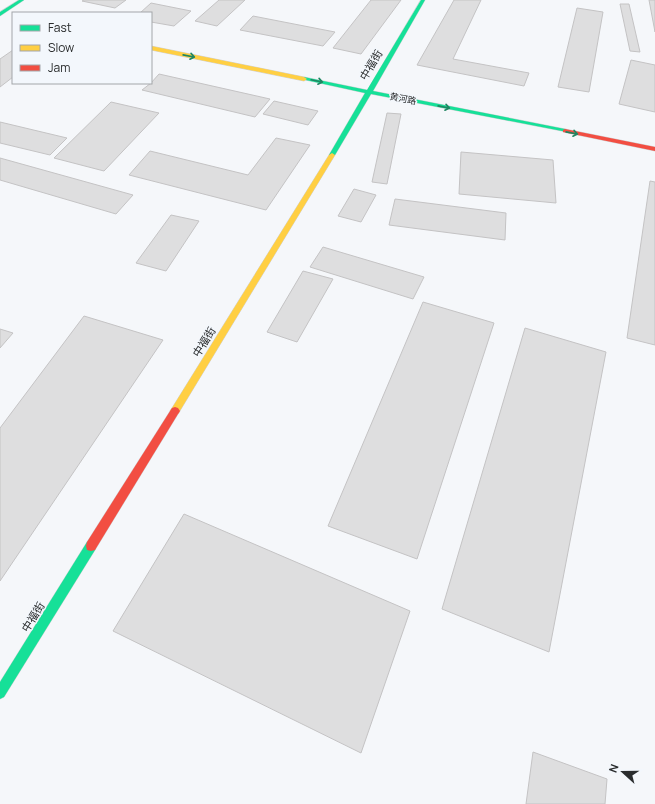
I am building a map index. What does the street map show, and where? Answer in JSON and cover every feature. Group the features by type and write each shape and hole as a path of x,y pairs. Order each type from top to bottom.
{"main road":[{"path":"3,15 22,0"},
{"name":"中福街","path":"0,693 298,212 369,92 379,81 423,0"},
{"name":"黄河路","path":"152,48 655,149"},
{"path":"365,79 379,81"}],"building":[{"path":"126,0 115,8 82,1"},
{"path":"219,0 245,0 217,26 195,21"},
{"path":"371,0 401,0 361,54 333,48"},
{"path":"454,0 481,0 453,59 529,73 524,86 417,65"},
{"path":"649,0 655,0 655,32"},
{"path":"151,3 191,11 174,26 152,22 152,12 141,12"},
{"path":"620,4 629,4 640,52 630,51"},
{"path":"577,8 603,12 589,92 558,87"},
{"path":"253,16 335,32 323,46 240,30"},
{"path":"12,51 12,78 0,87 0,59"},
{"path":"631,60 655,65 655,112 619,104"},
{"path":"159,74 270,99 255,117 142,90 152,84 152,82"},
{"path":"274,101 318,111 308,125 263,114"},
{"path":"111,102 159,113 104,171 54,158"},
{"path":"387,113 401,114 387,184 372,182"},
{"path":"0,122 67,138 50,155 0,143"},
{"path":"276,138 310,145 266,210 129,175 150,151 248,175"},
{"path":"461,152 553,160 556,203 459,194"},
{"path":"0,158 133,195 116,214 0,180"},
{"path":"650,181 655,182 655,345 627,338"},
{"path":"354,189 376,195 361,222 338,216"},
{"path":"395,199 506,213 505,240 389,225"},
{"path":"171,215 199,221 166,271 136,263"},
{"path":"323,247 424,277 413,299 310,267"},
{"path":"303,271 333,279 297,342 267,332"},
{"path":"423,302 494,323 417,559 328,526"},
{"path":"84,316 163,340 0,581 0,428"},
{"path":"525,328 606,352 549,652 442,609"},
{"path":"0,329 13,333 0,348"},
{"path":"184,514 410,611 361,753 113,631"},
{"path":"533,752 607,779 605,804 526,804"}],"traffic: fast":[{"path":"0,14 22,0"},
{"path":"332,155 423,0"},
{"path":"304,79 565,131"},
{"path":"0,693 91,546"}],"traffic: slow":[{"path":"152,48 304,79"},
{"path":"175,411 332,155"}],"traffic: jam":[{"path":"565,131 655,149"},
{"path":"91,546 175,411"}]}
